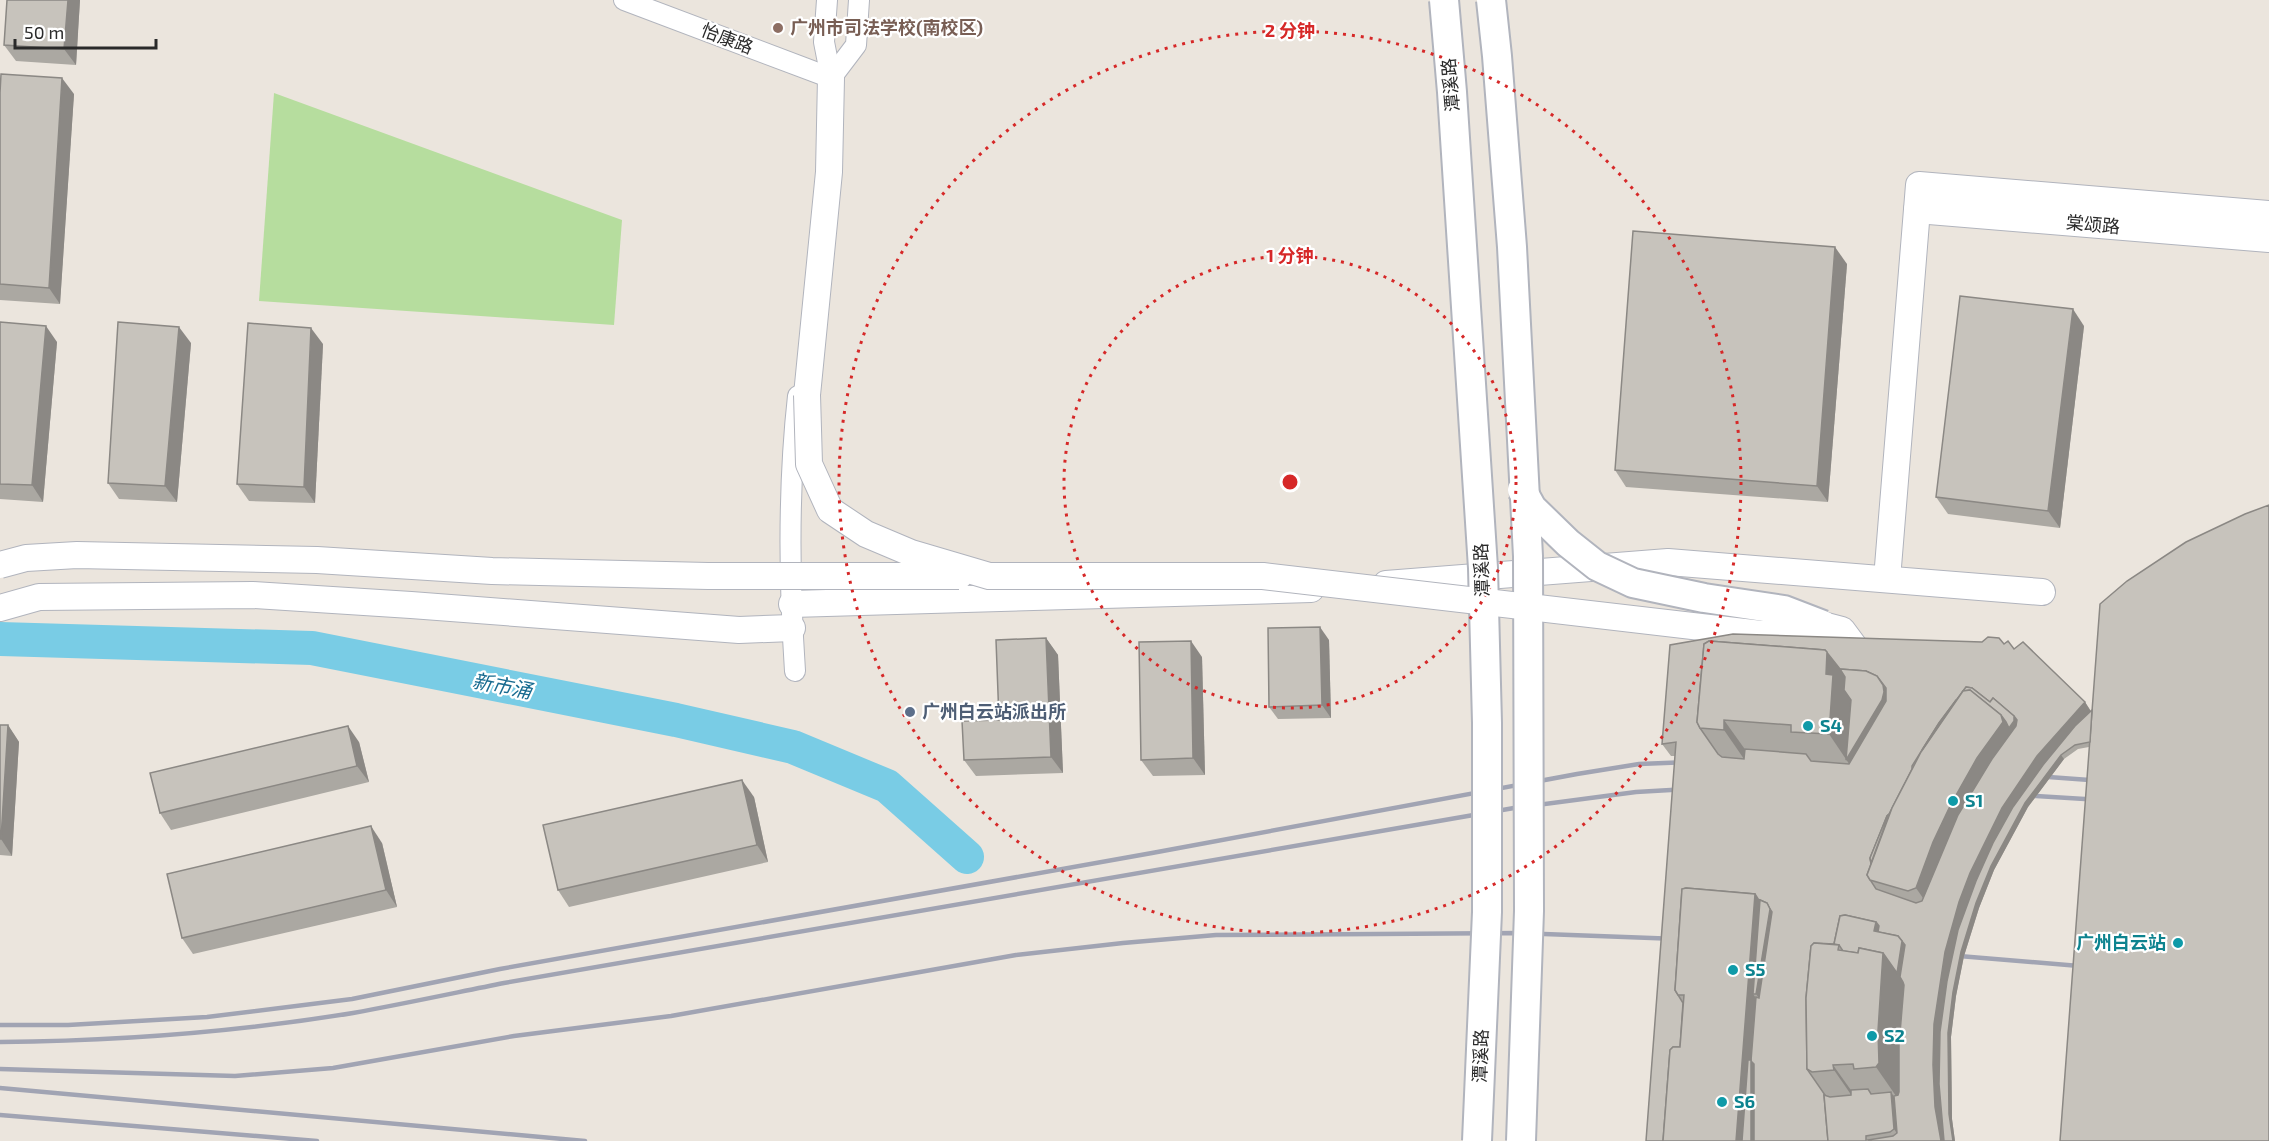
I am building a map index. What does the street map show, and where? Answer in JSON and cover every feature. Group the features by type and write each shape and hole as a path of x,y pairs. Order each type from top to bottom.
{"main road":[{"name":"潭溪路","path":"1444,0 1472,388 1483,592 1487,723 1487,912 1477,1141"},
{"path":"1476,0 1489,116 1514,460 1519,484 1532,508 1568,543 1597,566 1633,583 1704,598 1784,610 1823,625"},
{"path":"1491,0 1512,247 1528,556 1529,911 1521,1141"}],"street":[{"name":"怡康路","path":"624,0 831,78"},
{"path":"827,0 824,42 831,78 830,172 807,395 809,464 830,510 866,534 911,553 989,576"},
{"path":"795,671 792,616 792,452 831,78 856,45 859,0"},
{"path":"1887,579 1918,197"},
{"name":"棠颂路","path":"1918,197 2269,214"},
{"name":"棠颂路","path":"1918,197 2269,240"},
{"path":"0,566 26,558 77,555 317,560 503,571 708,576 1263,576 1761,634 1823,625 1842,630 1865,661 1874,693"},
{"path":"0,608 39,597 253,596 411,605 739,630 792,616 1316,589 1668,562 2042,592"}],"green space":[{"path":"274,93 622,220 614,325 259,301"}],"building":[{"path":"7,0 68,0 64,49 4,45"},
{"path":"1,74 62,78 49,288 0,284"},
{"path":"1633,231 1835,247 1817,486 1615,470"},
{"path":"1960,296 2073,309 2048,511 1936,497"},
{"path":"0,322 46,326 32,485 0,484"},
{"path":"118,322 179,327 165,486 108,483"},
{"path":"248,323 311,328 304,487 237,484"},
{"name":"广州白云站","path":"2269,505 2269,1141 2060,1141 2100,604 2127,581 2186,542"},
{"path":"1320,627 1322,705 1269,707 1268,628"},
{"path":"1733,634 1982,642 1988,637 1999,638 2004,644 2008,641 2014,649 2023,642 2085,702 2037,756 2002,808 1970,873 1959,902 1945,952 1934,1024 1935,1107 1941,1141 1868,1140 1893,1136 1897,1133 1894,1096 1899,1092 1899,1045 1904,985 1900,977 1905,945 1898,936 1878,932 1879,926 1876,922 1845,915 1840,916 1834,944 1814,943 1811,946 1806,998 1807,1069 1825,1095 1828,1141 1754,1141 1754,1064 1751,1061 1756,997 1759,998 1772,912 1767,903 1760,900 1760,902 1755,894 1686,888 1682,889 1675,990 1683,1003 1680,1047 1673,1047 1670,1050 1663,1141 1646,1141 1676,742 1662,744 1670,645","holes":["1709,641 1825,650 1840,669 1866,671 1877,676 1886,688 1886,701 1849,764 1811,761 1806,754 1745,749 1744,759 1722,757 1697,722 1704,644","1966,687 1972,688 1990,702 1993,698 2014,716 2017,720 2016,726 1992,759 1958,815 1922,901 1916,903 1876,889 1867,875 1871,864 1870,858 1887,816 1912,766 1939,723"]},
{"path":"1046,638 1051,757 964,760 962,721 999,720 996,640"},
{"path":"1191,641 1193,758 1141,760 1139,642"},
{"path":"1709,641 1825,650 1827,652 1826,674 1833,675 1829,734 1791,732 1791,725 1724,720 1724,730 1700,728 1697,722 1704,644"},
{"path":"1840,669 1866,671 1877,676 1883,685 1884,692 1882,700 1846,760 1851,700 1844,690 1845,677"},
{"path":"1966,687 1972,688 1990,702 1993,698 2014,716 2014,721 2009,728 2001,715 1970,690 1963,691"},
{"path":"1970,690 2001,715 2003,722 1977,758 1951,804 1933,842 1916,888 1908,891 1870,880 1867,875 1892,808 1921,752 1963,691"},
{"path":"1956,700 1922,750 1939,723"},
{"path":"2092,710 2090,742 2075,745 2061,755 2025,803 1991,866 1976,903 1961,952 1953,992 1948,1033 1949,1114 1953,1141 1944,1141 1939,1084 1940,1032 1947,981 1958,930 1976,881 2013,807 2043,765 2075,726"},
{"path":"0,725 8,725 1,839 0,839"},
{"path":"348,726 357,766 160,813 150,773"},
{"path":"742,780 757,845 558,890 543,825"},
{"path":"1889,814 1871,863 1870,858"},
{"path":"371,826 386,890 182,938 167,874"},
{"path":"1682,889 1755,894 1736,1141 1663,1141 1670,1050 1673,1047 1680,1047 1684,995 1678,995 1675,990"},
{"path":"1760,900 1767,903 1770,909 1756,994 1753,994"},
{"path":"1845,915 1876,922 1874,931 1898,936 1902,941 1897,973 1883,953 1859,948 1858,953 1843,951 1839,945 1834,944 1840,916"},
{"path":"1814,943 1839,945 1838,950 1858,953 1859,948 1883,953 1878,1031 1879,1063 1876,1067 1854,1069 1853,1064 1833,1065 1834,1070 1812,1072 1807,1069 1806,998 1811,946"},
{"path":"1748,1060 1751,1060 1751,1141 1742,1141"},
{"path":"1868,1089 1871,1094 1891,1092 1894,1129 1890,1132 1866,1136 1866,1141 1828,1141 1824,1095 1830,1097 1851,1095 1851,1090"}],"waterway":[{"name":"新市涌","path":"0,639 312,648 676,720 793,747 887,786 967,857"}],"railway":[{"path":"0,1025 68,1025 207,1017 352,999 500,969 1152,853 1577,774 1639,764 1690,762"},
{"path":"2035,776 2103,781"},
{"path":"0,1042 88,1040 177,1034 309,1020 372,1010 504,983 1514,808 1636,792 1688,789"},
{"path":"2021,795 2101,800"},
{"path":"0,1069 235,1076 333,1068 514,1036 671,1016 1016,955 1216,935 1520,933 1678,939"},
{"path":"1947,955 2091,967"},
{"path":"0,1088 585,1141"},
{"path":"0,1115 317,1141"}],"place":[{"name":"广州市司法学校(南校区)","path":"778,28"},
{"name":"广州白云站派出所","path":"910,712"},
{"name":"S4","path":"1808,726"},
{"name":"S1","path":"1953,801"},
{"name":"广州白云站","path":"2178,943"},
{"name":"S5","path":"1733,970"},
{"name":"S2","path":"1872,1036"},
{"name":"S6","path":"1722,1102"}]}
